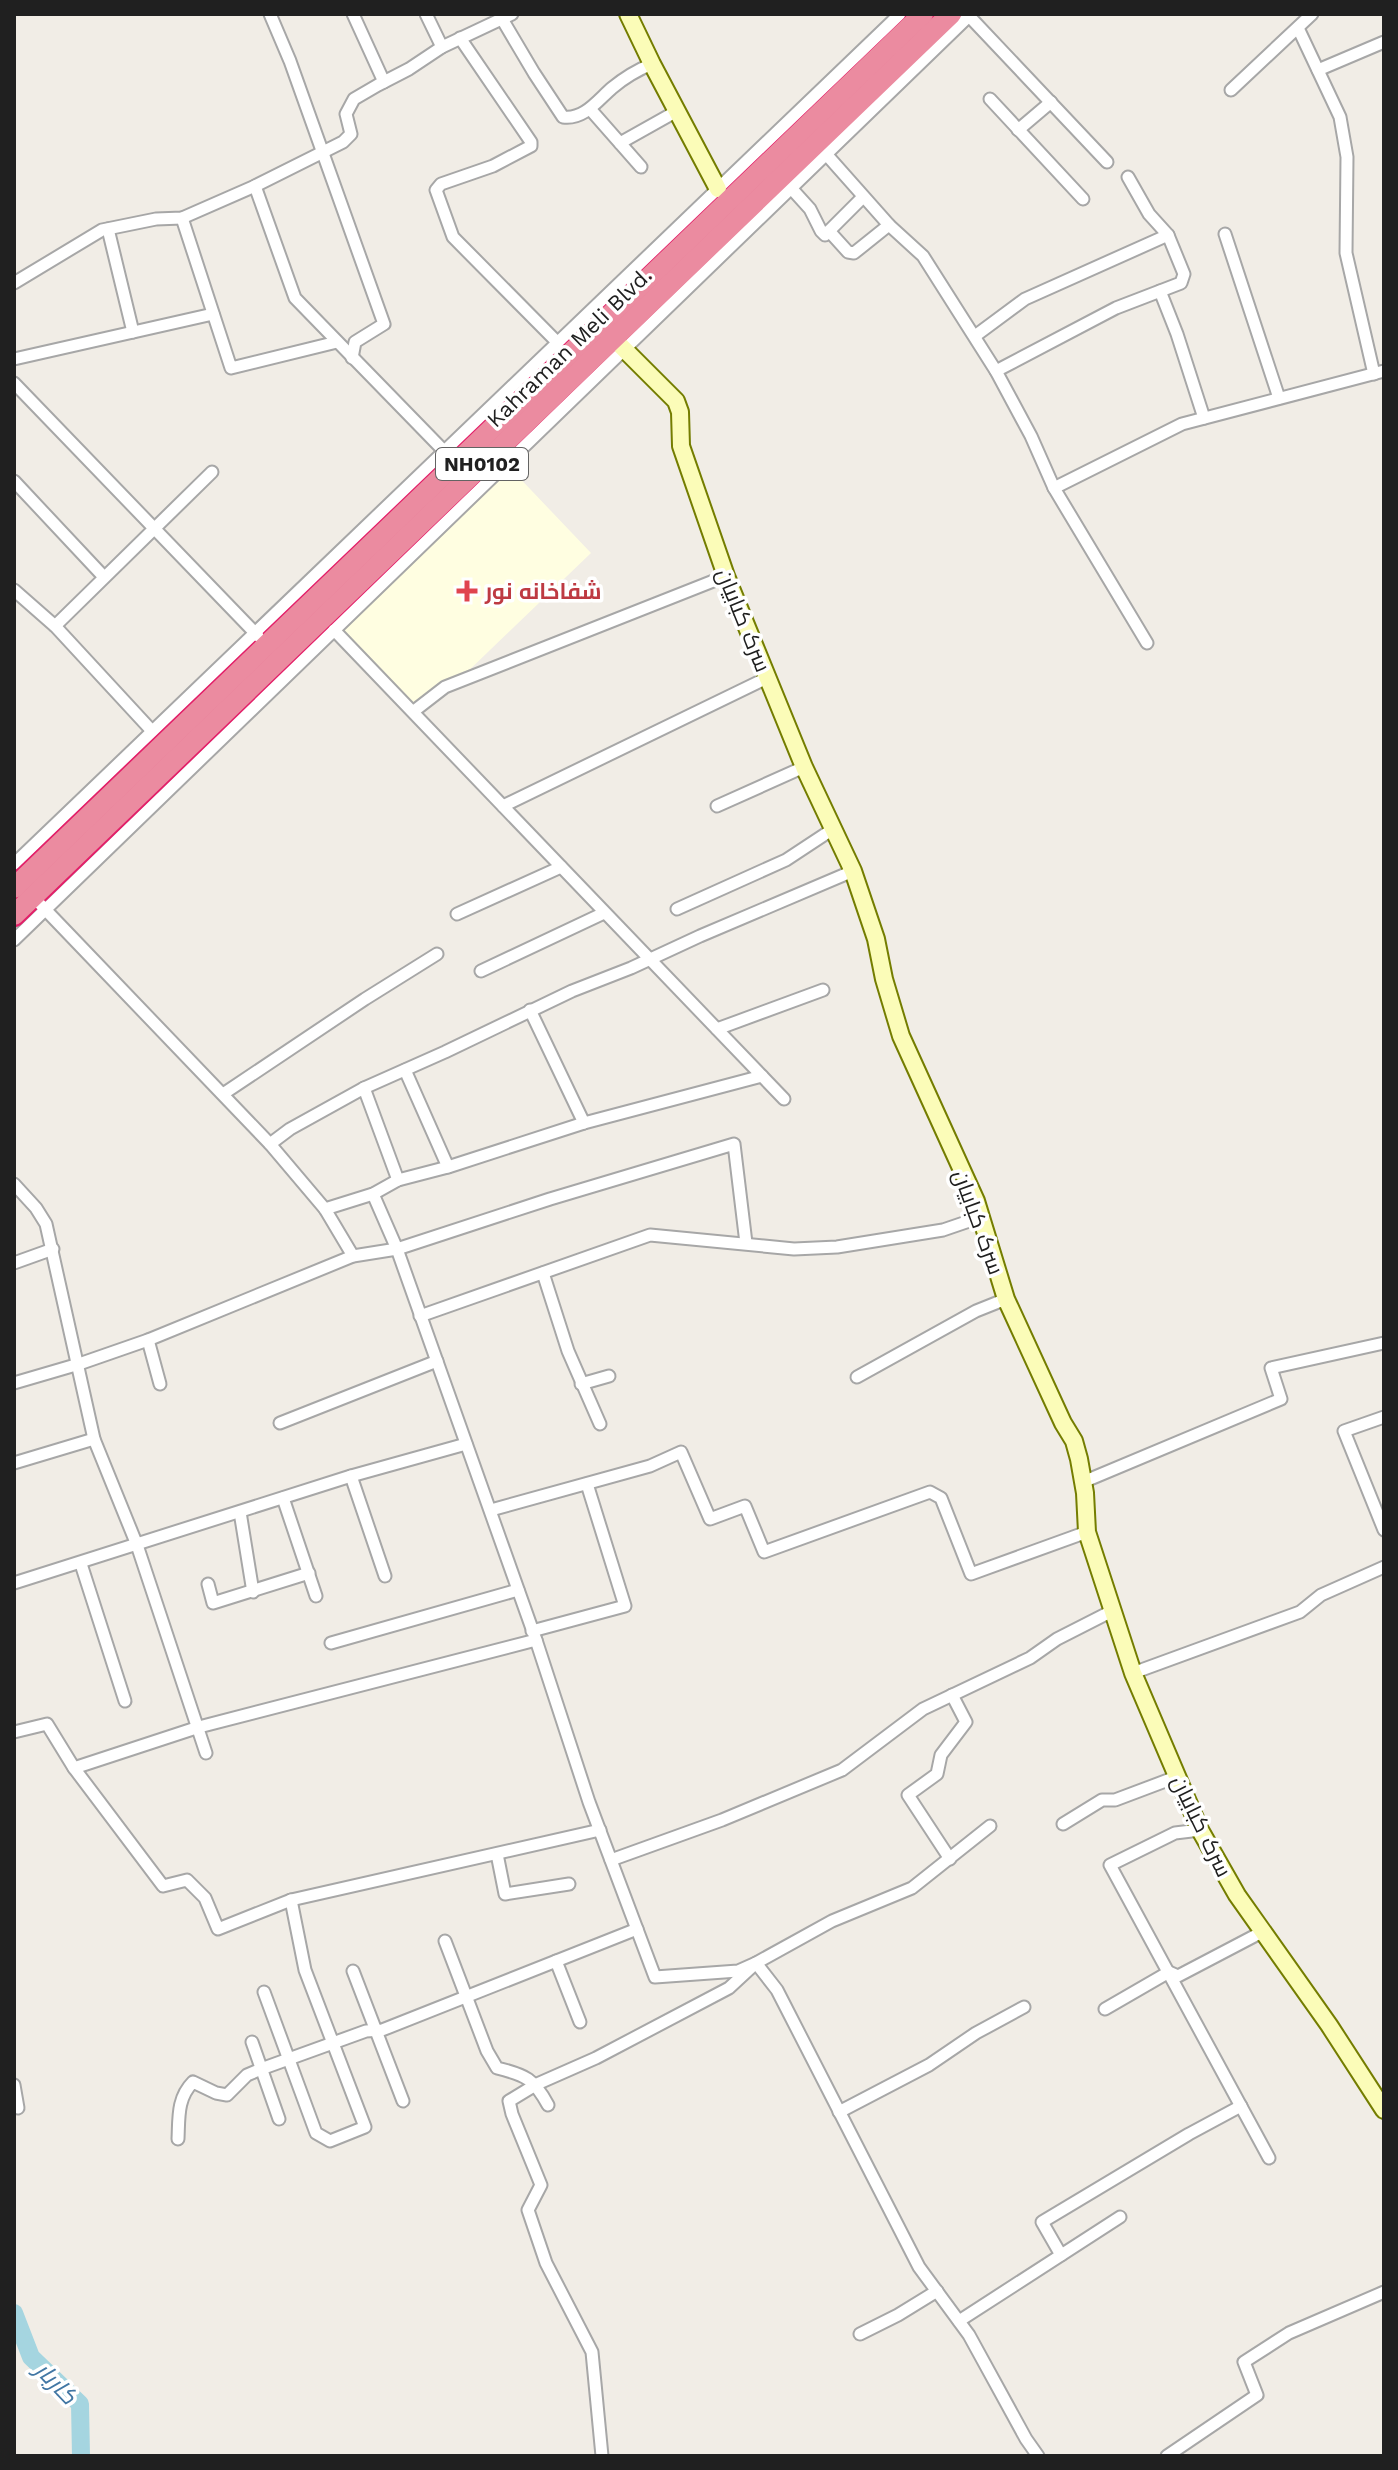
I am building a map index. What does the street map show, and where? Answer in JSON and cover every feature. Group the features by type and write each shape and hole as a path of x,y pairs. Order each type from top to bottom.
{"highway":[{"name":"Kahraman Meli Blvd.","path":"612,337 923,14"},
{"name":"Kahraman Meli Blvd.","path":"14,915 25,888 273,652 963,15"}],"street":[{"path":"270,14 290,61 384,324 355,342 352,358"},
{"path":"353,14 384,82"},
{"path":"426,14 442,47"},
{"path":"628,14 718,189"},
{"path":"25,888 273,652 444,451 900,14"},
{"path":"1231,90 1312,14"},
{"path":"14,940 25,888 152,731 273,652 334,630 612,337 791,188 963,15 1107,162"},
{"path":"14,283 102,230 156,219 182,218 343,142 351,134 346,114 354,99 442,47 507,16 534,73 563,117 570,118 590,109 614,86 652,64"},
{"path":"1054,488 1182,424 1379,372 1346,253 1347,157 1340,117 1298,28"},
{"path":"460,38 531,146 493,166 441,184 436,190 453,237 557,342"},
{"path":"1318,70 1384,42"},
{"path":"990,99 1083,199"},
{"path":"1018,130 1051,102"},
{"path":"590,109 641,167"},
{"path":"620,143 677,111"},
{"path":"826,154 889,225 923,256 996,371 1031,436 1054,488 1147,643"},
{"path":"996,371 1116,308 1181,283 1184,279 1168,235 1149,214 1128,177"},
{"path":"255,186 295,298 444,451"},
{"path":"791,188 810,209 825,235 863,197"},
{"path":"182,218 231,368 337,342"},
{"path":"829,231 848,252 854,253 889,225"},
{"path":"108,229 133,332"},
{"path":"1225,234 1279,398"},
{"path":"975,336 1025,299 1168,235"},
{"path":"1160,291 1204,418"},
{"path":"14,359 213,314"},
{"name":"سرک کبابیان","path":"612,337 676,401 680,412 681,446 726,576 804,767 853,871 876,939 901,1036 981,1217 1006,1299 1074,1441 1083,1482 1087,1532 1133,1673 1176,1777 1200,1830 1237,1895 1329,2025 1384,2110"},
{"path":"14,383 273,652"},
{"path":"55,626 212,472"},
{"path":"14,481 104,577"},
{"path":"414,711 445,687 726,576"},
{"path":"14,590 55,626 152,731"},
{"path":"334,630 784,1099"},
{"path":"503,806 767,678"},
{"path":"717,806 804,767"},
{"path":"677,909 786,860 833,829"},
{"path":"457,914 561,867"},
{"path":"270,1144 290,1129 364,1088 530,1010 853,871"},
{"path":"25,888 270,1144 325,1209 353,1256"},
{"path":"481,971 604,913"},
{"path":"223,1094 437,954"},
{"path":"717,1029 823,990"},
{"path":"530,1010 584,1123"},
{"path":"405,1070 448,1167"},
{"path":"325,1209 373,1194 398,1180 584,1123 762,1076"},
{"path":"364,1088 398,1180"},
{"path":"14,1383 148,1340 353,1256 397,1249 734,1144 746,1243"},
{"path":"14,1184 46,1224 94,1439 137,1545 206,1753"},
{"path":"373,1194 397,1249 491,1510 600,1830 655,1977 738,1971 756,1963 832,1921 912,1888 990,1826"},
{"path":"420,1316 650,1235 794,1249 837,1247 943,1230 981,1217"},
{"path":"14,1263 53,1249"},
{"path":"543,1273 581,1384 600,1424"},
{"path":"857,1377 976,1311 1006,1299"},
{"path":"148,1340 160,1384"},
{"path":"1083,1482 1281,1399 1271,1368 1384,1343"},
{"path":"280,1423 437,1361"},
{"path":"581,1384 609,1376"},
{"path":"1384,1417 1344,1431 1384,1530"},
{"path":"14,1463 94,1439"},
{"path":"14,1583 351,1476 466,1444"},
{"path":"491,1510 650,1466 681,1452 710,1519 745,1506 764,1552 930,1492 941,1498 971,1574 1087,1532"},
{"path":"351,1476 385,1576"},
{"path":"74,1768 199,1727 534,1636 625,1606 587,1484"},
{"path":"283,1498 316,1596"},
{"path":"240,1512 253,1592"},
{"path":"81,1564 125,1701"},
{"path":"1133,1673 1300,1612 1321,1595 1384,1567"},
{"path":"208,1584 213,1603 309,1573"},
{"path":"331,1643 518,1590"},
{"path":"611,1860 722,1820 842,1770 923,1709 1030,1658 1057,1639 1112,1611"},
{"path":"950,1859 908,1795 937,1774 941,1755 966,1722 952,1695"},
{"path":"14,1732 47,1724 74,1768 163,1886 187,1880 205,1898 218,1929 291,1900 600,1830"},
{"path":"1063,1824 1102,1800 1115,1800 1176,1777"},
{"path":"1200,1830 1175,1833 1110,1865 1269,2158"},
{"path":"497,1854 505,1894 569,1884"},
{"path":"264,1992 316,2133 330,2141 365,2127 305,1970 291,1900"},
{"path":"178,2139 180,2105 185,2091 193,2082 227,2095 247,2075 261,2069 466,1997 637,1929"},
{"path":"1169,1972 1178,1976 1262,1932"},
{"path":"445,1941 487,2051 497,2068 520,2074 537,2084 548,2105"},
{"path":"556,1961 580,2022"},
{"path":"602,2456 592,2352 546,2263 532,2223 528,2210 541,2185 509,2101 729,1988 756,1963"},
{"path":"756,1963 777,1990 919,2267 969,2335 1038,2456"},
{"path":"353,1971 403,2101"},
{"path":"1105,2009 1169,1972"},
{"path":"839,2112 929,2065 976,2033 1024,2007"},
{"path":"252,2042 279,2119"},
{"path":"14,2085 18,2108"},
{"path":"1061,2255 1042,2222 1241,2106"},
{"path":"959,2321 1120,2217"},
{"path":"860,2334 937,2291"},
{"path":"1167,2456 1257,2395 1244,2362 1289,2333 1384,2292"}],"shaded area":[{"name":"شفاخانه نور","path":"511,469 591,553 462,677 415,705 342,630"}],"waterway":[{"name":"کاربار","path":"14,2313 31,2357 80,2404 81,2456"}],"place":[{"name":"شفاخانه نور","path":"467,591"}]}
